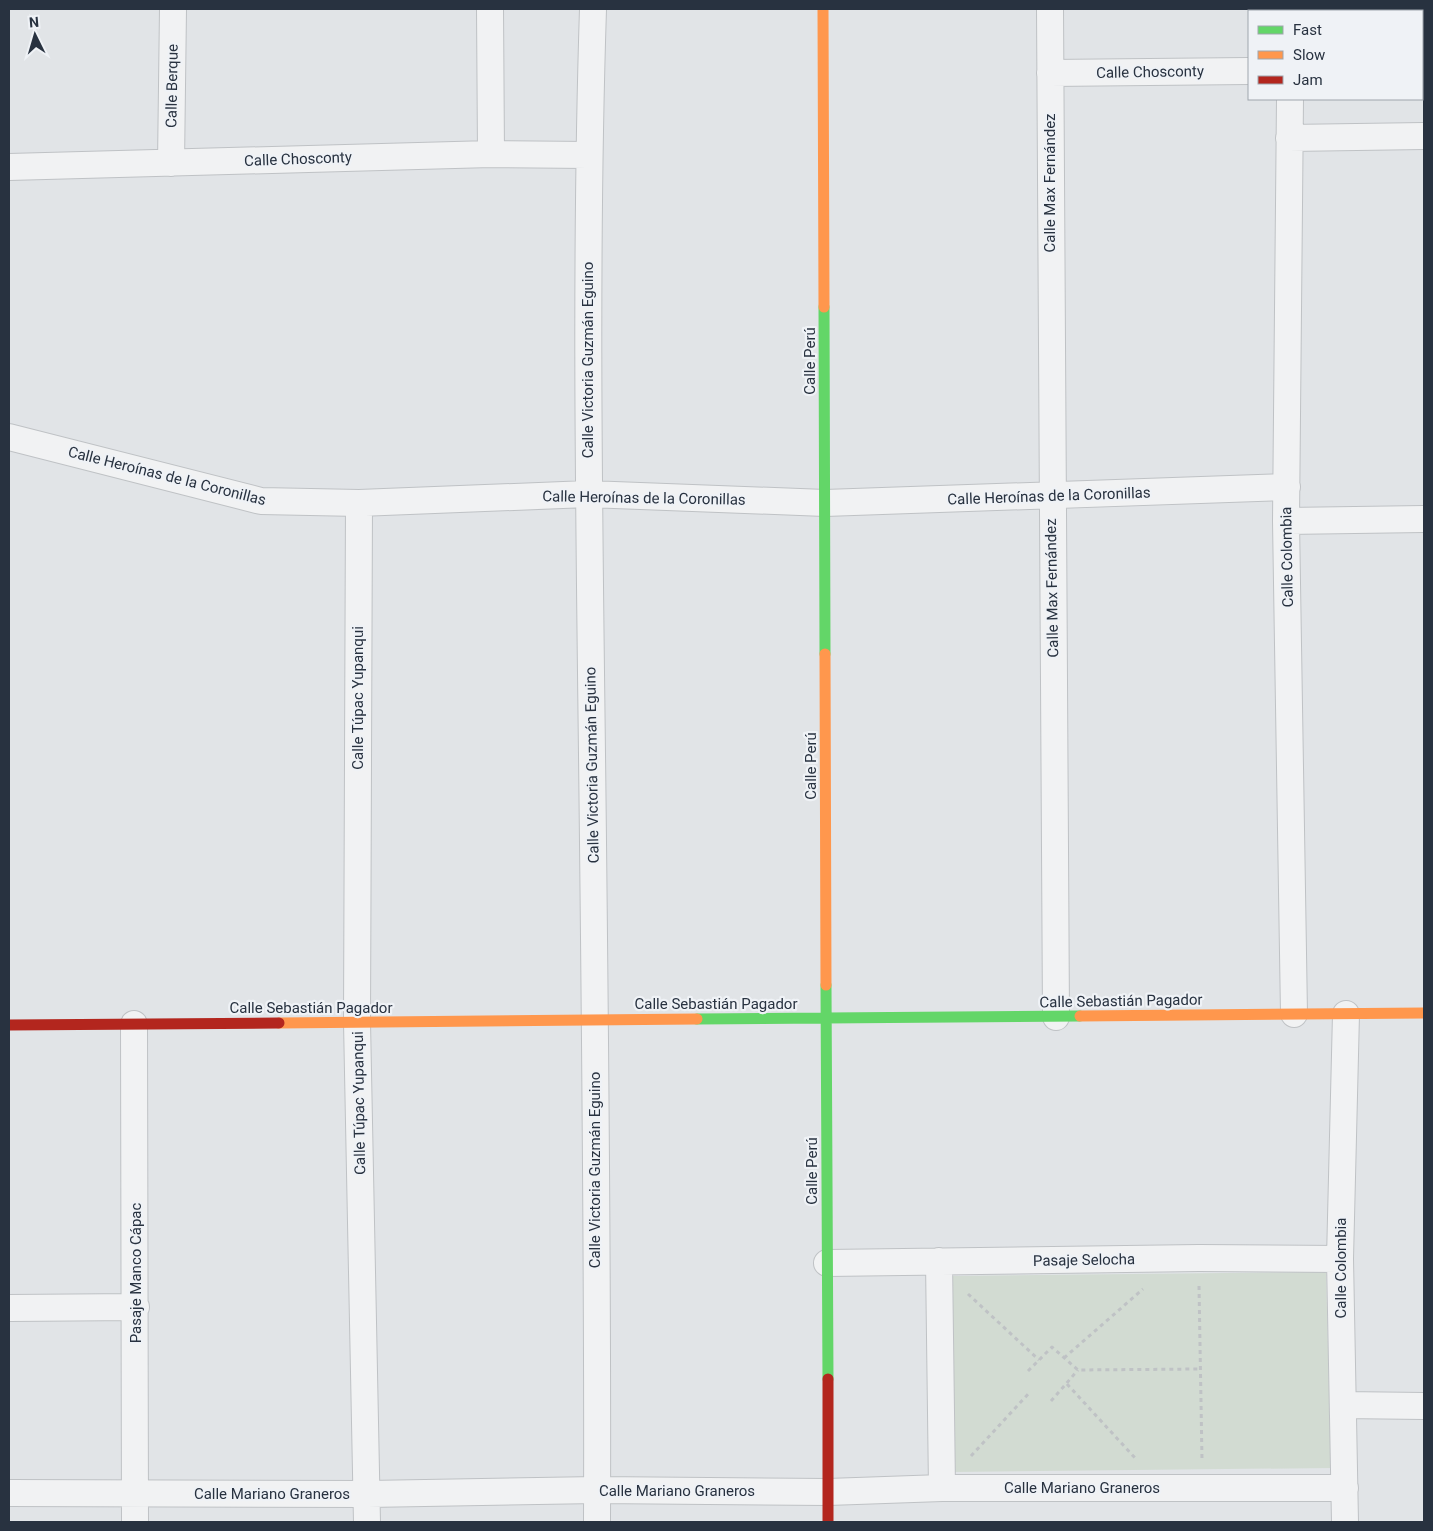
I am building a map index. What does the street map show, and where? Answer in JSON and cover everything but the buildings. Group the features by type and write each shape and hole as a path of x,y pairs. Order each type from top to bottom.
{"street":[{"name":"Calle Berque","path":"170,163 173,9"},
{"path":"490,9 490,154"},
{"name":"Calle Victoria Guzmán Eguino","path":"593,9 588,155 588,494 595,1020 597,1522"},
{"name":"Calle Perú","path":"823,9 828,1522"},
{"name":"Calle Max Fernández","path":"1050,9 1051,496 1056,1017"},
{"name":"Calle Chosconty","path":"1050,73 1248,71"},
{"name":"Calle Colombia","path":"1290,100 1286,521 1294,1014"},
{"path":"1289,138 1424,136"},
{"name":"Calle Chosconty","path":"9,167 490,154 588,155"},
{"name":"Calle Heroínas de la Coronillas","path":"9,437 261,501 359,503 588,494 825,503 1287,487"},
{"name":"Calle Túpac Yupanqui","path":"359,503 357,1022 368,1522"},
{"path":"1286,521 1424,520"},
{"name":"Calle Colombia","path":"1345,1522 1340,1259 1346,1014"},
{"name":"Calle Sebastián Pagador","path":"9,1025 1424,1014"},
{"name":"Pasaje Manco Cápac","path":"134,1024 135,1522"},
{"name":"Pasaje Selocha","path":"827,1263 1199,1258 1340,1259"},
{"path":"939,1261 942,1488"},
{"path":"9,1308 136,1307"},
{"path":"1343,1405 1424,1406"},
{"name":"Calle Mariano Graneros","path":"9,1493 368,1494 597,1490 828,1492 942,1488 1345,1488"}],"path":[{"path":"1199,1258 1204,1488"},
{"path":"939,1261 949,1276 1039,1360"},
{"path":"1064,1358 1145,1287"},
{"path":"1028,1371 1052,1347 1078,1370 1200,1370"},
{"path":"1051,1401 1078,1370"},
{"path":"1067,1384 1139,1462"},
{"path":"942,1488 1030,1392"}],"shaded area":[{"path":"1326,1272 1331,1468 951,1472 949,1276"}],"traffic: fast":[{"path":"824,307 825,654"},
{"path":"826,985 828,1379"},
{"path":"697,1019 1080,1016"}],"traffic: slow":[{"path":"823,9 824,307"},
{"path":"825,654 826,985"},
{"path":"1080,1016 1424,1013"},
{"path":"279,1023 697,1019"}],"traffic: jam":[{"path":"9,1025 279,1023"},
{"path":"828,1379 828,1522"}]}
